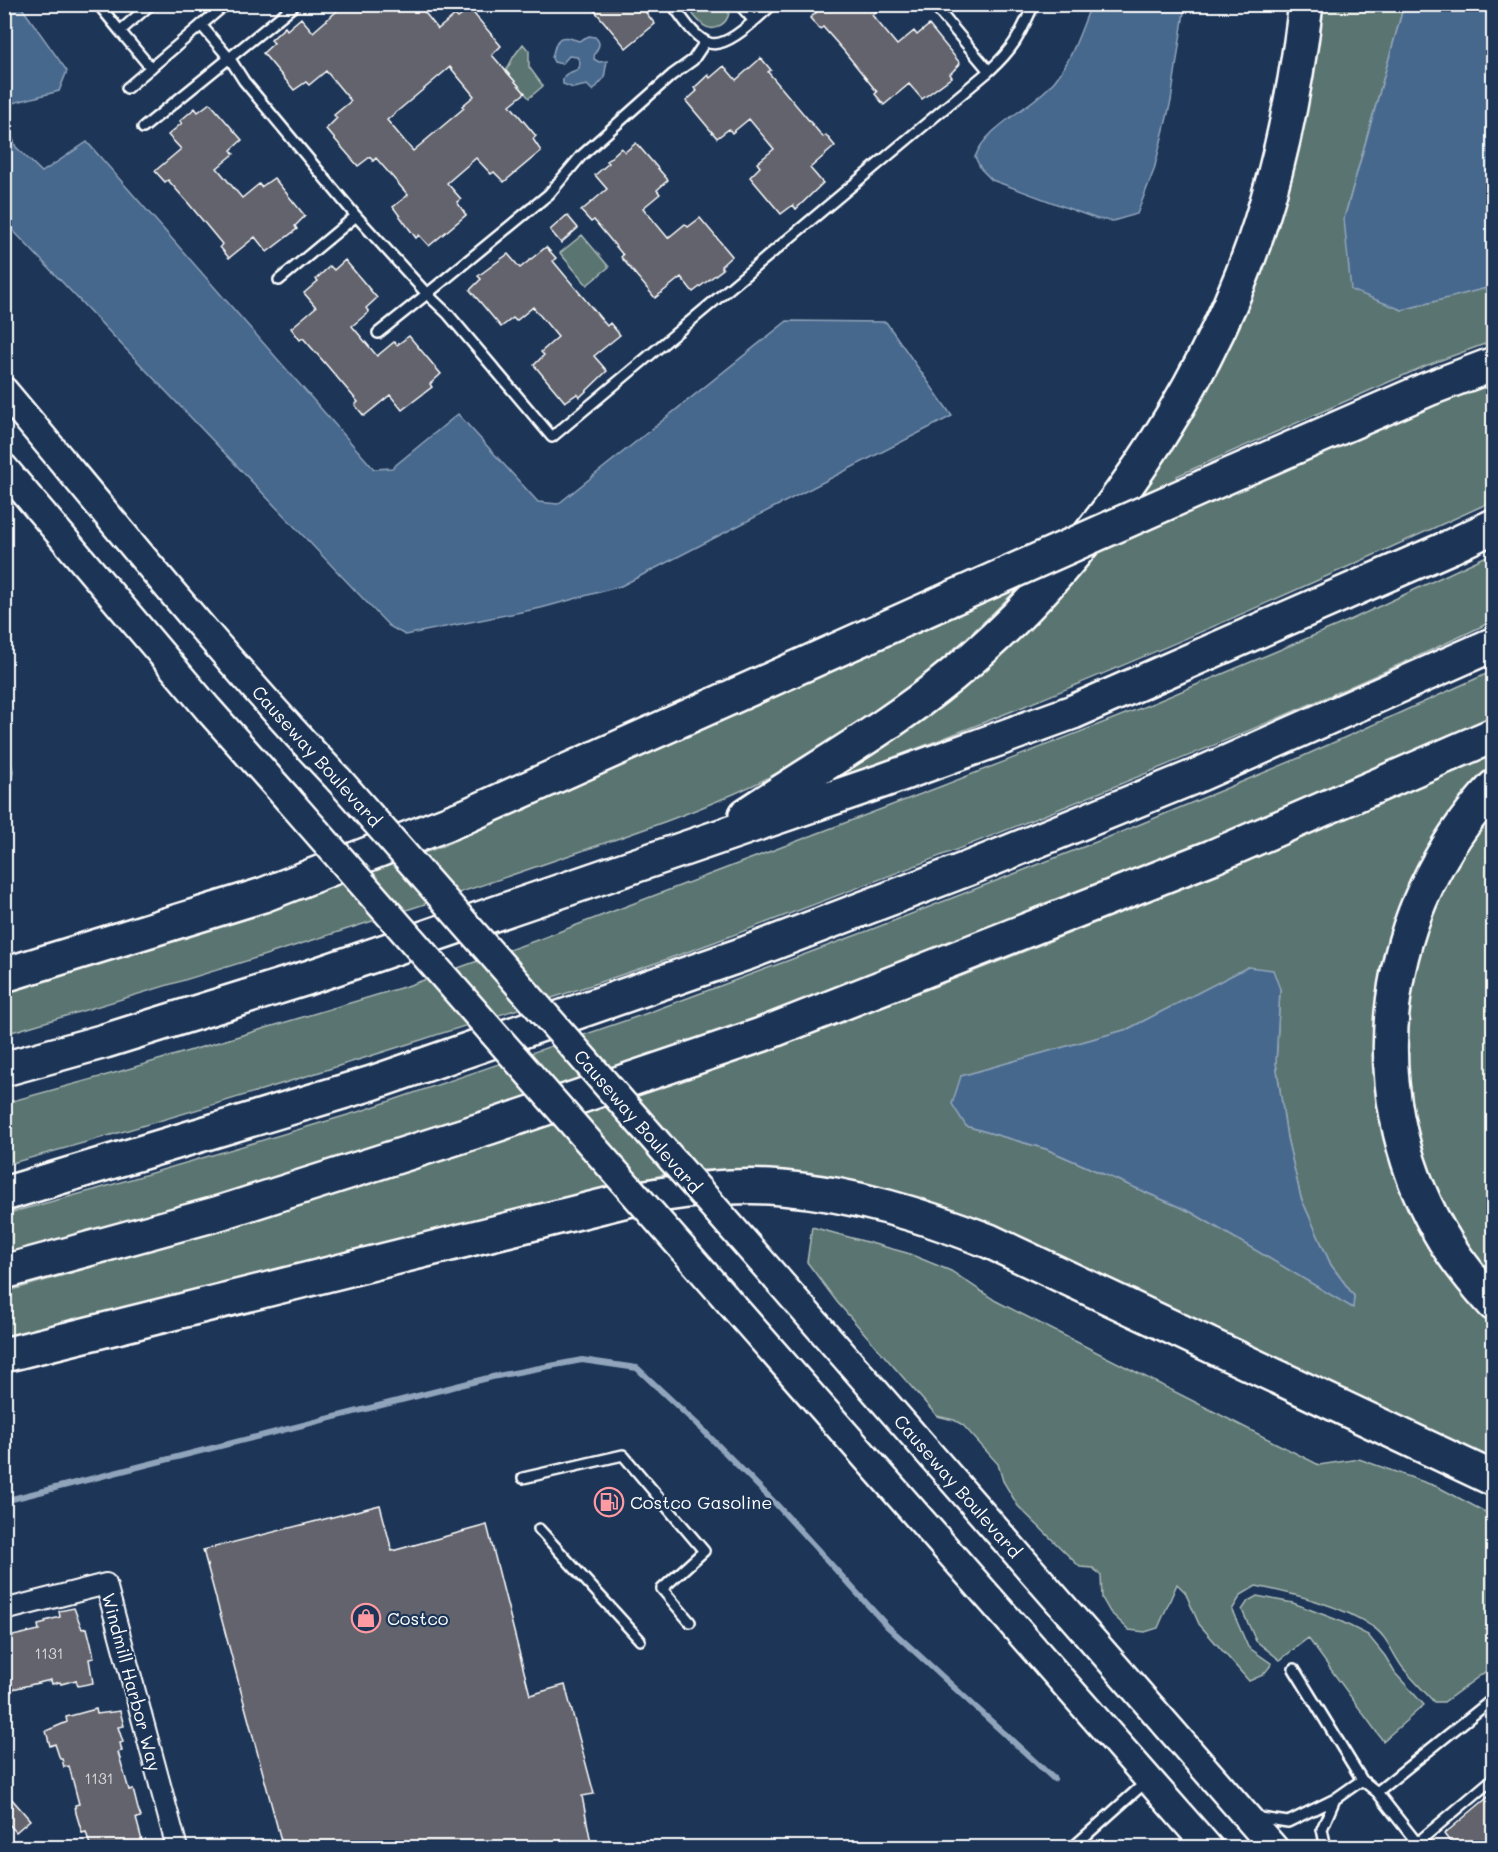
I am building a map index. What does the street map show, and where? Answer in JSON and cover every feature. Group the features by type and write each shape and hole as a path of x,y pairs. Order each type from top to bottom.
{"highway":[{"path":"706,843 878,731 951,677 1021,612 1114,505 1151,450 1184,393 1216,334 1242,274 1280,153 1293,97 1306,4"},
{"path":"4,975 263,895 466,816 1205,486 1428,389 1494,364"},
{"path":"4,1069 105,1041 307,978 706,843 1073,712 1494,526"},
{"path":"4,1194 372,1083 747,953 972,867 1196,776 1494,644"},
{"path":"4,1272 216,1214 490,1128 761,1035 1212,857 1494,735"},
{"path":"1494,787 1477,804 1453,838 1433,871 1416,907 1402,950 1393,993 1391,1038 1392,1082 1407,1160 1438,1230 1461,1265 1494,1304"},
{"path":"4,1355 627,1200 680,1191 730,1187 781,1188 844,1197 908,1212 989,1241 1494,1479"}],"main road":[{"name":"Causeway Boulevard","path":"4,392 299,738 339,780 1274,1848"},
{"path":"4,468 208,709 1209,1848"}],"street":[{"name":"Windmill Harbor Way","path":"4,1610 106,1584 177,1848"}],"lane":[{"path":"98,4 151,68"},
{"path":"120,31 151,4"},
{"path":"127,88 226,4"},
{"path":"143,128 296,4"},
{"path":"672,4 705,42 716,44 727,41 773,4"},
{"path":"933,4 989,71"},
{"path":"201,25 230,59 244,81 356,216 448,314 552,437 989,71 1017,42 1034,4"},
{"path":"740,5 753,20"},
{"path":"378,333 549,194 587,150 672,75 693,60 705,42"},
{"path":"279,280 356,216"},
{"path":"523,1478 623,1455 704,1551 662,1589 690,1622"},
{"path":"539,1528 640,1641"},
{"path":"1294,1670 1362,1780 1377,1792 1419,1845 1494,1778"},
{"path":"1377,1792 1494,1698"},
{"path":"1072,1848 1149,1779"},
{"path":"1246,1815 1288,1822 1335,1799 1362,1780"},
{"path":"1326,1848 1322,1829 1335,1799"}],"green space":[{"path":"686,5 725,5 729,13 723,24 710,28 705,27"},
{"path":"1321,5 1404,5 1344,219 1402,310 1493,286 1493,341 1425,366 1177,476 1192,511 1422,409 1493,381 1493,501 1087,681 838,778 837,775 1179,434"},
{"path":"523,44 529,51 529,67 543,86 529,98 506,71"},
{"path":"582,235 609,267 587,285 560,253"},
{"path":"1493,553 1493,621 1327,697 1159,768 880,879 712,943 625,973 274,1086 5,1165 5,1103 118,1072 407,986 540,939 1151,704 1348,621"},
{"path":"1017,589 937,664 879,709 787,768 720,800 628,835 386,917 5,1034 5,990 146,949 286,903 440,847"},
{"path":"1493,671 1493,721 985,936 670,1052 350,1161 5,1264 5,1214 361,1111 642,1015 870,930 1119,833 1299,758"},
{"path":"1493,753 1493,771 1452,819 1384,1094 1493,1316 1493,1462 976,1218 877,1187 808,1175 688,1169 5,1338 5,1292 203,1235 400,1174 632,1098 733,1062 834,1025 1135,907","holes":["1248,967 1280,989 1276,1063 1287,1138 1301,1198 1331,1265 1354,1296 1352,1307 1191,1212 1046,1149 966,1126 961,1076 1128,1029"]},
{"path":"1493,800 1493,1289 1424,1176 1399,1048 1420,921"},
{"path":"812,1227 907,1253 951,1271 996,1301 1319,1465 1359,1459 1438,1487 1493,1516 1493,1666 1444,1702 1434,1702 1403,1668 1386,1640 1373,1627 1332,1606 1256,1586 1241,1595 1232,1610 1248,1647 1272,1664 1263,1675 1249,1681 1199,1624 1185,1592 1177,1584 1158,1628 1145,1632 1129,1630 1110,1612 1102,1598 1101,1576 1093,1568 1080,1567 1018,1506 1003,1481 998,1464 963,1425 937,1416 837,1302 807,1262"},
{"path":"1257,1596 1293,1603 1340,1621 1368,1635 1395,1673 1424,1705 1383,1741 1308,1638 1280,1660 1256,1641 1242,1610 1248,1601"}],"water":[{"path":"5,4 20,5 67,71 59,91 5,105"},
{"path":"1091,5 1185,5 1171,101 1154,170 1137,214 1113,221 1097,219 992,180 981,169 975,157 988,136 1040,96 1056,79 1074,48"},
{"path":"1404,5 1493,5 1494,286 1402,310 1351,290 1344,219"},
{"path":"589,36 595,37 599,43 594,59 599,62 607,61 604,78 593,91 587,85 573,88 563,84 565,75 579,68 580,62 577,57 569,56 562,64 554,62 552,58 557,41 560,39 579,41"},
{"path":"5,118 16,147 42,172 87,142 374,469 392,468 458,414 538,502 558,504 787,321 886,322 952,416 621,586 541,608 405,635 389,626 5,222"},
{"path":"4,732 13,771 5,827"},
{"path":"1248,967 1273,970 1280,989 1276,1063 1287,1138 1301,1198 1331,1265 1354,1296 1353,1308 1191,1212 1046,1149 966,1126 952,1104 961,1076 1128,1029"}],"building":[{"path":"345,4 418,4 438,29 455,15 458,18 470,9 501,46 492,55 525,93 510,105 536,136 533,139 541,151 504,182 494,172 491,174 476,158 447,183 461,199 457,202 466,215 429,246 419,235 416,238 393,207 408,195 376,158 373,161 370,157 358,166 326,129 337,118 334,115 351,101 326,71 309,85 306,82 294,90 263,53 274,43 271,40 285,27 287,30 301,18 313,32","holes":["450,67 474,96 462,106 464,108 413,151 387,120"]},
{"path":"589,4 639,4 655,24 626,48"},
{"path":"826,4 885,4 872,15 897,45 914,31 917,35 929,25 960,63 950,74 952,77 922,99 909,84 884,105 875,94 877,92 844,51 823,27 820,29 810,18"},
{"path":"761,58 771,70 768,72 823,137 826,135 835,146 810,168 823,183 796,209 793,205 781,214 750,177 760,167 757,163 774,149 749,119 732,133 729,129 717,138 686,101 697,91 694,88 708,75 710,78 724,66 736,80"},
{"path":"210,103 242,140 231,150 234,154 217,168 242,198 259,184 261,187 274,178 305,216 295,226 297,229 267,252 255,237 229,258 220,247 222,244 189,204 168,180 165,182 155,171 181,149 168,135 195,108 198,112"},
{"path":"636,143 668,180 657,190 660,194 643,208 668,238 685,224 688,227 700,218 732,256 721,266 723,269 693,292 681,277 655,298 594,220 591,222 581,211 607,189 595,175 621,148 625,152"},
{"path":"567,215 578,228 561,243 550,230"},
{"path":"546,247 556,258 553,261 607,326 610,323 620,335 594,356 607,371 580,397 577,394 565,402 534,365 544,355 541,352 558,337 533,307 516,321 513,318 501,327 470,290 481,279 478,276 508,254 520,268"},
{"path":"345,260 377,298 366,308 369,312 352,326 377,356 394,342 397,345 409,336 441,374 430,384 432,387 402,410 390,395 364,416 355,405 358,402 303,338 300,340 291,328 316,307 304,293 330,266 334,270"},
{"name":"Costco","path":"380,1505 392,1551 487,1525 530,1695 565,1685 594,1794 582,1796 592,1848 283,1848 203,1550"},
{"path":"74,1608 82,1629 87,1628 94,1658 89,1659 93,1683 78,1686 76,1680 52,1684 51,1680 4,1691 4,1638 39,1630 38,1625 60,1617 59,1611"},
{"path":"96,1709 97,1714 120,1711 124,1726 118,1727 123,1742 120,1743 122,1751 118,1752 129,1790 133,1789 141,1817 136,1818 144,1848 91,1848 86,1832 82,1833 76,1813 75,1805 79,1804 69,1766 64,1767 55,1744 50,1746 46,1731 67,1722 66,1717"},
{"path":"4,1790 30,1820 16,1832 4,1819"},
{"path":"1494,1792 1494,1848 1455,1848 1444,1834"}],"waterway":[{"path":"4,1501 492,1377 582,1360 637,1368 700,1427 777,1505 887,1626 1054,1779"}],"place":[{"name":"Costco Gasoline","path":"609,1502"},
{"name":"Costco","path":"366,1618"}]}
